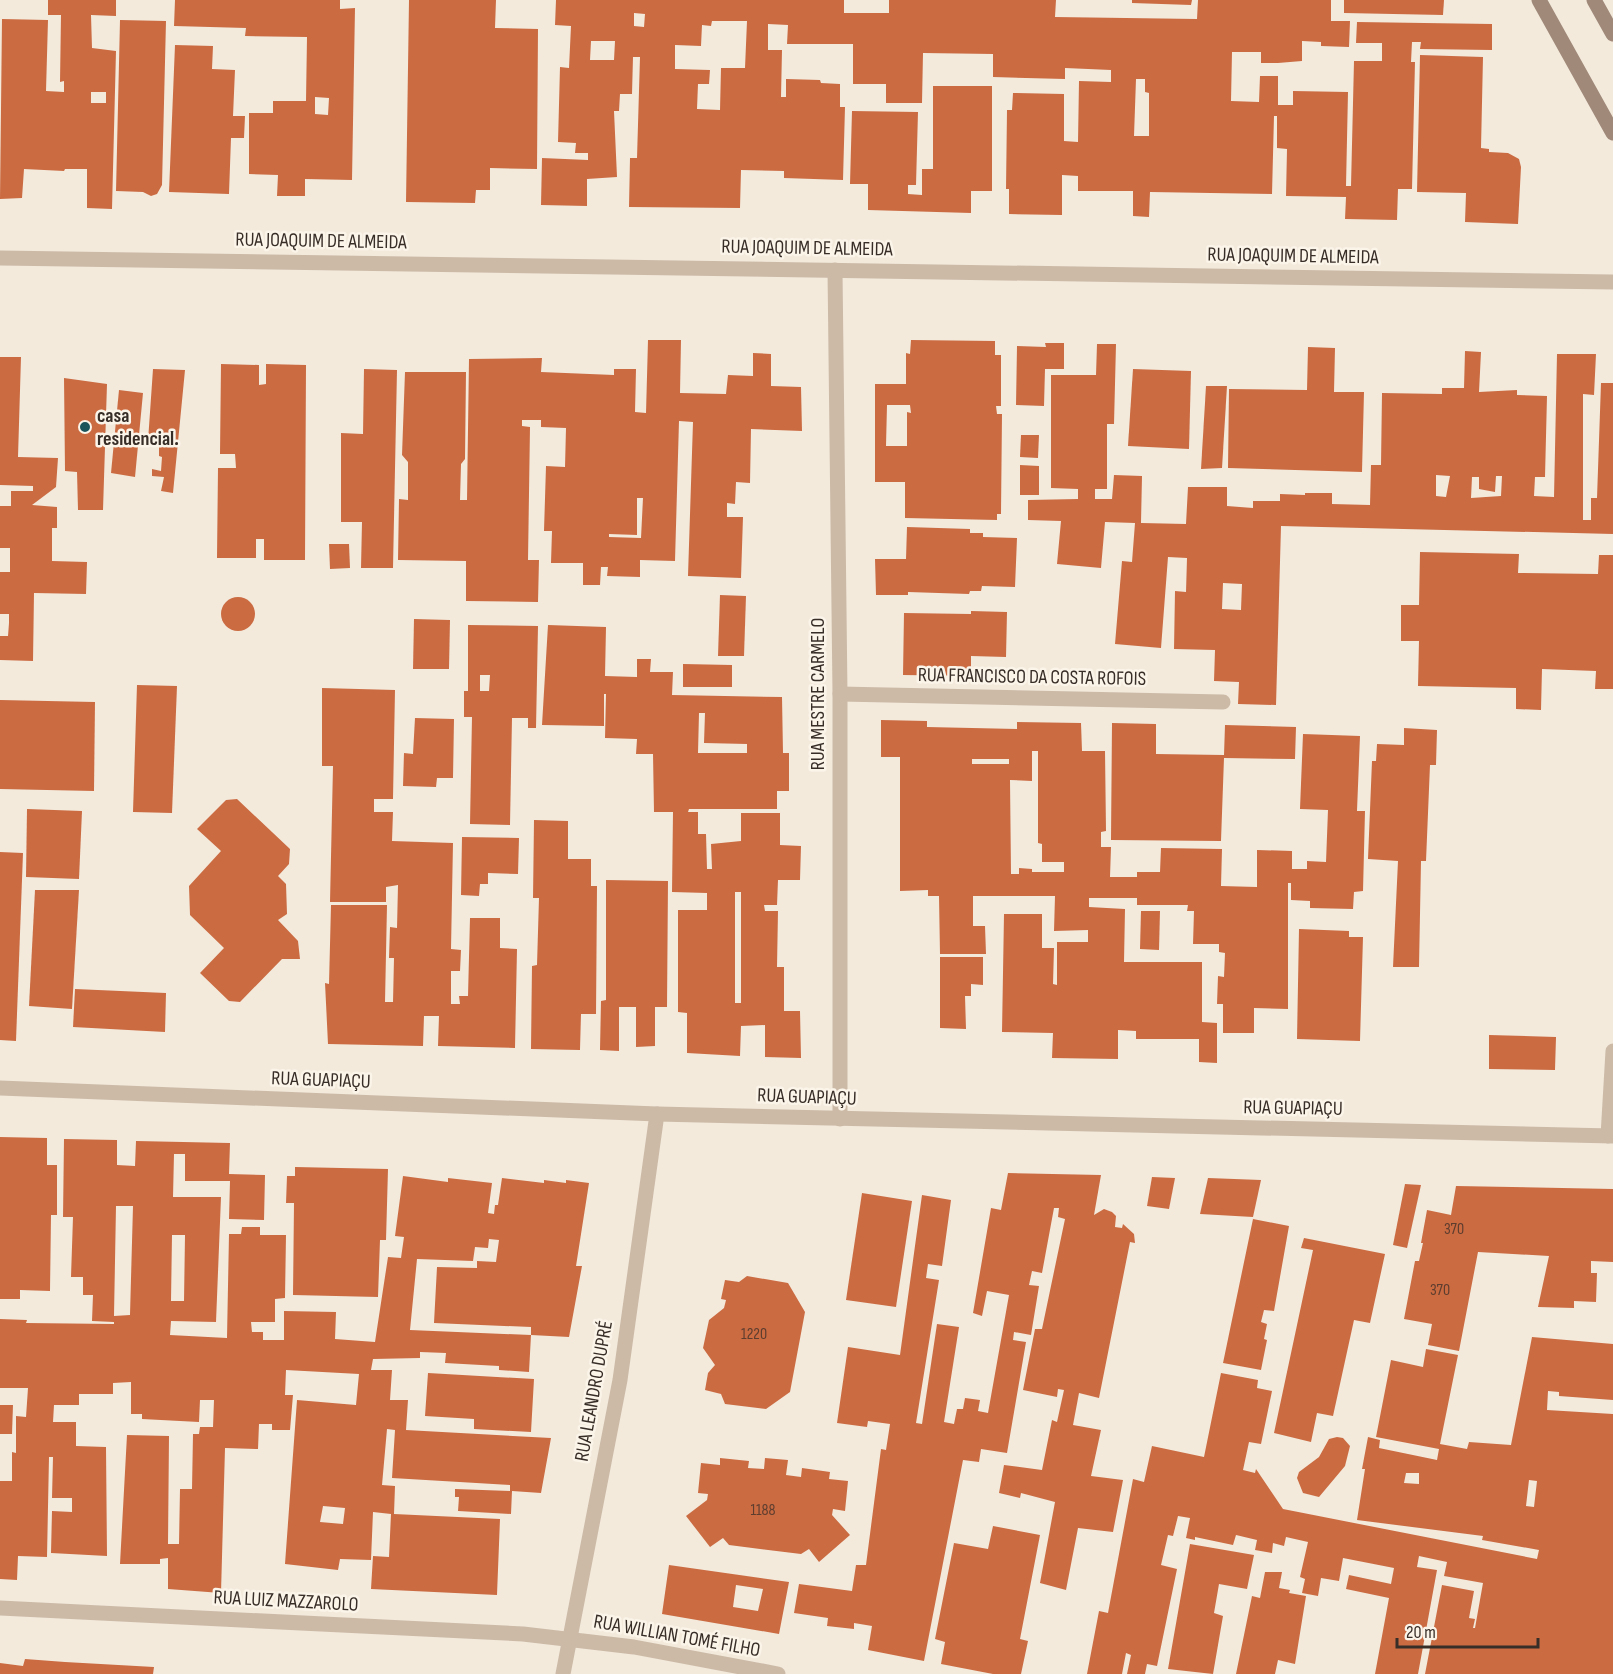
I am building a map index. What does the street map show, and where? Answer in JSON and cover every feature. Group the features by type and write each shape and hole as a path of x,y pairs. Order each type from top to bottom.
{"street":[{"path":"1539,0 1613,133"},
{"path":"1594,0 1613,34"},
{"name":"RUA JOAQUIM DE ALMEIDA","path":"0,258 1613,282"},
{"name":"RUA MESTRE CARMELO","path":"835,270 840,694 840,1119"},
{"name":"RUA FRANCISCO DA COSTA ROFOIS","path":"840,694 1223,702"},
{"path":"1611,1136 1613,1051"},
{"name":"RUA GUAPIAÇU","path":"0,1088 657,1114 1611,1136"},
{"name":"RUA LEANDRO DUPRÉ","path":"563,1674 620,1380 657,1114"},
{"name":"RUA LUIZ MAZZAROLO","path":"0,1608 523,1634 569,1639"},
{"name":"RUA WILLIAN TOMÉ FILHO","path":"569,1639 634,1647 778,1674"}],"building":[{"path":"48,0 116,0 116,16 91,15 92,48 116,51 112,209 87,208 87,169 65,169 64,171 24,169 22,198 0,199 2,19 48,20 46,91 64,92 64,81 60,82 61,15 48,15","holes":["91,92 106,92 106,103 91,103"]},
{"path":"175,0 340,0 340,9 355,8 352,180 305,179 305,196 277,196 278,175 249,174 249,113 273,113 273,101 306,101 307,37 245,36 246,28 174,26","holes":["315,97 329,98 328,115 315,114"]},
{"path":"409,0 496,0 495,28 538,29 537,169 490,168 490,190 476,190 475,203 406,202"},
{"path":"556,0 844,0 844,13 889,13 889,0 1056,0 1055,17 1197,19 1198,0 1331,0 1331,21 1350,21 1349,47 1321,46 1321,42 1302,41 1302,61 1278,63 1261,63 1261,52 1232,52 1231,101 1259,102 1260,76 1278,76 1278,105 1293,105 1293,91 1348,92 1346,186 1351,186 1354,61 1382,61 1382,43 1356,43 1357,22 1492,24 1492,50 1420,49 1421,42 1412,42 1411,62 1415,62 1412,189 1398,189 1397,220 1345,219 1346,197 1286,196 1287,149 1277,148 1277,116 1274,116 1272,194 1150,192 1149,217 1133,216 1133,191 1078,191 1078,176 1062,175 1062,215 1009,214 1009,189 1006,189 1007,110 1012,110 1013,93 1064,94 1064,141 1078,142 1079,81 1111,82 1111,70 1065,68 1065,79 993,77 993,54 923,53 922,103 886,103 886,84 853,84 853,44 787,44 788,25 768,24 768,50 782,50 781,97 786,97 786,79 820,80 821,83 840,84 840,107 845,107 843,180 784,178 784,171 741,170 740,208 629,207 630,158 637,158 640,57 633,57 632,94 620,94 619,111 614,111 617,177 587,179 587,206 541,205 542,158 588,160 588,153 575,153 576,143 558,142 560,67 569,68 571,26 555,25","holes":["634,13 645,14 644,27 634,26","712,21 747,21 745,68 721,68 720,110 697,109 698,84 709,84 710,70 675,69 675,45 701,46 702,25 711,26","591,41 615,41 614,60 590,60","1136,79 1145,79 1145,92 1149,93 1149,136 1134,136"]},
{"path":"1132,0 1192,0 1191,5 1132,3"},
{"path":"1344,0 1444,0 1443,15 1344,13"},
{"path":"120,20 166,21 162,185 157,194 151,196 143,192 116,191"},
{"path":"175,45 213,46 212,69 235,70 233,116 245,116 244,138 231,138 229,194 169,192"},
{"path":"1420,55 1483,57 1481,148 1489,149 1489,152 1508,153 1519,159 1521,167 1518,224 1465,222 1466,193 1417,192"},
{"path":"933,86 992,86 992,191 971,191 971,213 868,210 868,184 850,184 852,111 918,112 916,185 908,185 908,194 922,195 922,169 933,169"},
{"path":"648,340 681,340 680,393 726,394 728,375 753,376 753,353 771,354 771,386 801,387 802,431 751,429 750,483 736,482 735,504 727,503 727,517 743,517 741,578 688,576 693,422 679,421 675,561 640,560 640,577 607,576 608,567 601,567 600,585 583,585 583,563 551,563 552,531 544,531 546,466 565,467 566,428 541,427 541,420 522,420 522,426 530,427 528,560 539,560 538,602 466,601 466,561 398,560 399,499 408,500 408,462 402,455 405,372 466,372 465,459 461,464 460,500 467,500 469,359 542,358 541,372 614,375 614,369 636,369 635,412 646,413","holes":["637,498 643,498 641,538 609,537 609,534 637,535"]},
{"path":"911,340 995,341 995,355 1001,355 1001,406 996,406 997,414 1002,414 1001,514 997,514 997,520 905,518 905,482 875,482 875,384 906,384 906,353 910,354","holes":["887,405 910,405 911,413 907,412 907,446 886,446"]},
{"path":"1045,343 1064,343 1064,369 1045,369 1044,406 1016,405 1017,346 1046,347"},
{"path":"1097,344 1116,344 1114,424 1107,424 1107,489 1095,489 1095,499 1112,499 1114,475 1142,476 1141,523 1186,524 1188,487 1227,487 1227,506 1253,508 1253,501 1280,501 1280,494 1305,495 1305,493 1332,493 1332,504 1370,505 1371,465 1381,465 1382,393 1442,394 1442,388 1464,388 1465,351 1481,352 1479,392 1517,390 1517,395 1547,396 1545,477 1535,477 1534,496 1554,497 1557,354 1596,354 1594,395 1583,394 1583,520 1591,520 1591,498 1597,498 1601,383 1613,383 1613,534 1281,526 1276,705 1238,704 1239,682 1214,681 1215,650 1174,649 1175,591 1186,592 1187,558 1168,557 1161,648 1115,644 1122,561 1132,562 1135,523 1105,522 1101,568 1057,564 1061,521 1028,520 1028,500 1078,499 1078,489 1051,488 1051,375 1096,375","holes":["1436,475 1450,476 1446,497 1436,496","1496,476 1502,476 1501,496 1471,498 1472,477 1479,477 1479,489 1495,492","1223,583 1242,584 1241,610 1222,609"]},
{"path":"1308,347 1335,348 1334,392 1364,392 1362,472 1228,468 1229,389 1307,390"},
{"path":"0,357 21,357 18,457 58,458 56,487 32,505 57,507 57,528 52,528 52,561 87,562 86,594 34,593 33,661 0,660 0,636 8,636 9,614 0,614 0,572 10,572 10,548 0,548 0,506 11,506 11,491 33,491 33,486 0,485"},
{"path":"221,364 259,365 259,385 266,384 266,364 306,365 305,560 264,560 264,539 256,539 256,558 217,558 218,468 236,468 235,454 220,454"},
{"path":"153,369 185,370 173,493 161,491 164,477 152,476 152,469 161,471 162,457 159,456 159,442 148,441"},
{"path":"364,369 397,370 393,568 361,568 362,522 341,522 341,433 363,434"},
{"path":"1133,369 1191,371 1189,449 1128,446"},
{"name":"casa residencial.","path":"64,378 107,384 103,510 78,510 77,472 65,471"},
{"path":"1206,386 1227,386 1222,468 1201,469"},
{"name":"casa residencial.","path":"119,390 143,393 135,477 111,473"},
{"path":"1021,435 1039,435 1038,458 1020,457"},
{"path":"1020,465 1039,466 1039,495 1020,495"},
{"path":"907,527 970,529 970,533 983,533 983,537 1017,538 1015,587 982,586 981,591 970,591 969,594 908,592 908,595 876,595 875,559 906,559"},
{"path":"329,544 349,544 350,568 330,569"},
{"path":"1420,552 1519,554 1518,573 1598,574 1599,555 1613,555 1613,689 1595,689 1596,671 1542,669 1541,710 1516,709 1516,688 1418,686 1419,641 1401,641 1401,605 1419,605"},
{"path":"720,595 746,596 744,656 718,656"},
{"path":"238,597 250,602 255,614 250,626 238,631 226,626 221,614 226,602"},
{"path":"971,611 1007,612 1006,657 971,656 971,676 903,675 904,613 971,614"},
{"path":"414,619 450,620 449,669 413,669"},
{"path":"468,625 538,626 536,728 528,728 528,718 512,718 510,825 470,824 472,717 464,717 464,691 468,691","holes":["480,675 490,675 489,691 480,691"]},
{"path":"548,625 606,627 605,676 637,677 637,659 651,659 650,672 673,672 672,695 782,697 783,753 789,753 789,791 777,791 777,809 689,809 688,812 698,812 698,834 706,834 707,869 712,869 711,844 741,841 741,813 780,813 780,845 801,846 800,880 778,880 777,905 764,905 765,911 778,911 777,967 784,967 784,1011 800,1011 801,1058 765,1057 765,1025 741,1026 740,1056 687,1053 687,1013 678,1012 678,910 707,910 707,893 672,892 673,812 654,812 653,754 636,754 637,739 605,738 606,694 604,694 604,726 542,725","holes":["699,713 705,713 704,743 747,744 747,753 698,753","735,892 741,892 741,1003 735,1003"]},
{"path":"683,664 732,665 732,687 683,687"},
{"path":"137,685 177,686 172,813 133,812"},
{"path":"322,688 395,690 393,799 374,799 374,812 393,812 392,841 453,843 451,949 461,950 460,971 451,971 451,1004 460,1004 459,996 468,996 470,918 500,918 500,948 517,949 515,1048 438,1046 439,1016 424,1016 423,1046 328,1044 325,983 329,984 331,905 387,905 385,1002 393,1002 394,958 389,958 390,927 397,928 398,885 386,887 386,902 330,902 333,766 322,766"},
{"path":"0,700 95,702 94,791 0,789"},
{"path":"415,718 454,719 453,778 437,778 436,787 403,786 404,753 413,754"},
{"path":"881,720 927,721 927,727 1017,729 1017,722 1081,723 1082,751 1105,751 1106,831 1101,832 1101,847 1111,847 1110,877 1137,877 1137,872 1160,872 1161,848 1222,849 1221,886 1257,887 1257,850 1292,851 1292,869 1307,869 1307,861 1326,862 1328,810 1300,809 1303,734 1360,736 1357,811 1365,811 1363,891 1354,892 1353,909 1310,908 1310,901 1291,900 1291,883 1288,883 1288,1009 1254,1008 1254,1033 1223,1033 1223,1004 1217,1004 1218,976 1224,977 1225,953 1219,952 1219,944 1193,944 1194,911 1187,911 1188,905 1137,905 1137,898 1089,898 1089,907 1125,909 1124,962 1202,962 1202,1022 1217,1023 1217,1063 1199,1062 1199,1039 1136,1039 1136,1031 1118,1030 1118,1059 1052,1058 1053,1033 1002,1032 1004,914 1042,914 1042,948 1054,948 1053,984 1057,985 1057,942 1088,942 1088,930 1054,931 1055,896 973,896 973,926 985,926 986,954 940,954 939,896 928,896 928,890 900,891 900,757 881,757","holes":["1032,751 1038,751 1038,843 1042,844 1042,862 1064,862 1064,872 1032,872 1032,869 1019,868 1019,874 1011,874 1010,780 1032,781","972,759 1009,759 1009,764 972,764"]},
{"path":"1112,723 1156,724 1156,754 1224,755 1225,725 1296,727 1295,759 1224,758 1221,841 1111,840"},
{"path":"1404,728 1437,730 1436,765 1430,765 1426,861 1421,861 1419,967 1393,967 1398,861 1368,859 1372,761 1376,761 1377,744 1404,745"},
{"path":"237,799 290,849 289,864 278,876 286,884 287,914 278,920 298,941 300,959 282,959 240,1002 229,1001 200,973 224,948 190,915 189,886 221,851 197,829 226,800"},
{"path":"27,809 82,811 79,879 26,877"},
{"path":"534,820 568,821 568,859 591,859 591,886 597,886 596,1014 581,1014 580,1050 531,1049 532,966 537,965 539,898 533,898"},
{"path":"462,837 519,838 518,874 488,873 488,884 480,884 479,896 461,895"},
{"path":"0,852 23,853 16,1041 0,1040"},
{"path":"606,880 668,881 667,1007 655,1007 655,1046 636,1047 636,1007 619,1007 619,1051 600,1050 601,1001 606,1000"},
{"path":"35,890 79,890 72,1009 29,1006"},
{"path":"1141,911 1160,911 1159,950 1140,949"},
{"path":"1299,929 1349,931 1349,937 1363,937 1360,1041 1297,1039"},
{"path":"940,957 983,957 983,985 971,984 971,996 965,996 966,1029 940,1028"},
{"path":"75,989 166,993 165,1032 73,1027"},
{"path":"1489,1035 1556,1037 1555,1070 1489,1069"},
{"path":"0,1137 47,1138 47,1165 57,1165 57,1215 51,1215 50,1291 20,1290 20,1299 0,1299"},
{"path":"64,1139 117,1140 117,1165 135,1166 136,1141 230,1143 229,1174 265,1175 264,1220 229,1219 230,1181 185,1181 185,1154 174,1154 173,1197 221,1197 216,1322 171,1321 170,1335 227,1338 229,1234 241,1234 242,1227 260,1227 260,1235 286,1235 285,1298 275,1299 275,1322 251,1322 252,1332 263,1332 263,1340 284,1340 284,1311 336,1312 335,1339 375,1342 388,1257 401,1258 404,1237 395,1236 403,1176 448,1182 448,1178 492,1183 488,1213 494,1214 495,1205 498,1205 502,1178 544,1183 544,1180 566,1183 566,1180 589,1183 576,1266 582,1266 569,1337 531,1335 529,1372 499,1370 499,1366 445,1363 446,1353 420,1352 420,1358 373,1359 371,1370 392,1370 390,1400 408,1400 406,1430 551,1438 541,1493 512,1491 511,1514 458,1511 459,1497 455,1497 455,1489 510,1491 510,1485 392,1478 395,1430 387,1429 382,1485 395,1486 394,1514 500,1519 497,1595 371,1589 373,1556 389,1557 391,1514 373,1512 371,1560 340,1559 338,1570 285,1564 297,1400 356,1405 359,1374 286,1370 285,1395 293,1395 290,1430 272,1430 272,1424 259,1424 258,1449 225,1448 221,1593 168,1589 168,1558 160,1559 160,1564 120,1564 127,1435 169,1436 168,1544 179,1544 180,1489 192,1489 193,1434 199,1434 200,1427 213,1427 214,1400 200,1400 199,1422 142,1419 142,1414 131,1414 131,1382 113,1383 113,1394 79,1394 79,1405 54,1405 53,1422 76,1422 76,1446 106,1447 107,1556 51,1553 52,1511 72,1512 72,1498 52,1498 53,1457 49,1457 47,1557 18,1556 17,1580 0,1579 0,1481 12,1481 12,1452 16,1453 16,1416 26,1417 28,1388 0,1388 0,1319 27,1320 26,1323 114,1324 114,1322 92,1321 93,1295 83,1295 83,1277 71,1277 73,1217 63,1217","holes":["116,1206 133,1206 130,1315 114,1316","172,1235 185,1235 184,1301 171,1301","489,1239 499,1240 496,1262 477,1261 477,1268 437,1267 434,1323 531,1327 531,1335 410,1330 417,1259 473,1261 475,1247 488,1248","323,1506 345,1508 343,1524 320,1522"]},
{"path":"295,1167 388,1169 386,1240 380,1240 378,1297 293,1295 294,1203 286,1203 287,1176 295,1176"},
{"path":"1008,1173 1101,1175 1094,1215 1104,1209 1112,1212 1116,1216 1115,1227 1122,1228 1123,1224 1134,1234 1135,1243 1130,1242 1099,1398 1079,1393 1073,1425 1101,1430 1091,1476 1123,1480 1113,1532 1078,1528 1066,1590 1040,1583 1055,1502 1021,1493 1020,1498 999,1493 1004,1465 1042,1470 1052,1420 1057,1422 1064,1390 1058,1389 1057,1397 1023,1390 1035,1329 1042,1329 1065,1219 1058,1217 1059,1208 1054,1208 1042,1273 1032,1271 1029,1285 1039,1286 1031,1335 1014,1332 1013,1340 1026,1342 1007,1453 981,1449 979,1462 963,1460 924,1661 868,1650 872,1626 854,1623 854,1629 827,1626 828,1618 794,1613 799,1584 852,1591 856,1565 866,1565 881,1449 886,1450 890,1424 868,1421 867,1427 837,1423 848,1347 900,1355 922,1195 951,1200 942,1266 928,1264 926,1278 939,1280 916,1423 922,1424 937,1324 959,1327 944,1422 954,1424 957,1409 963,1409 965,1398 980,1400 978,1411 988,1413 1009,1295 987,1291 982,1316 973,1313 991,1208 1001,1210"},
{"path":"1152,1177 1175,1178 1169,1209 1147,1206"},
{"path":"1208,1178 1261,1180 1253,1217 1200,1214"},
{"path":"1405,1184 1421,1185 1407,1248 1393,1245"},
{"path":"1456,1186 1613,1189 1613,1262 1591,1261 1591,1273 1597,1273 1596,1302 1574,1301 1574,1308 1538,1307 1549,1256 1478,1252 1459,1351 1428,1345 1432,1324 1404,1319 1415,1261 1419,1261 1423,1243 1421,1243 1427,1210 1451,1215"},
{"path":"862,1193 912,1201 896,1307 846,1300"},
{"path":"1253,1219 1289,1226 1274,1311 1264,1310 1261,1322 1267,1324 1264,1339 1267,1340 1261,1370 1223,1363"},
{"path":"1304,1238 1385,1254 1370,1323 1354,1320 1333,1416 1317,1413 1311,1442 1274,1433 1313,1250 1301,1248"},
{"path":"747,1276 788,1283 805,1312 790,1392 766,1409 725,1404 721,1394 705,1390 708,1373 715,1365 703,1348 709,1320 724,1308 726,1300 721,1299 725,1280 739,1282"},
{"path":"1532,1337 1613,1344 1613,1400 1559,1396 1559,1392 1548,1391 1547,1410 1613,1414 1613,1674 1425,1674 1442,1585 1474,1591 1469,1618 1475,1619 1473,1628 1475,1628 1483,1583 1444,1576 1447,1562 1419,1556 1417,1567 1437,1570 1418,1674 1375,1674 1389,1598 1346,1589 1349,1575 1391,1584 1394,1568 1343,1558 1339,1581 1321,1578 1318,1596 1302,1593 1305,1579 1300,1577 1308,1542 1286,1537 1284,1546 1273,1543 1272,1553 1255,1550 1257,1540 1236,1535 1233,1545 1195,1537 1195,1540 1186,1538 1190,1518 1178,1516 1173,1536 1168,1535 1161,1565 1177,1569 1157,1666 1147,1664 1145,1674 1127,1674 1131,1655 1126,1653 1122,1674 1087,1674 1099,1611 1108,1613 1133,1479 1144,1482 1152,1446 1204,1457 1221,1373 1258,1380 1257,1388 1272,1391 1261,1444 1249,1442 1243,1470 1255,1473 1256,1469 1283,1509 1537,1559 1539,1550 1482,1540 1483,1536 1357,1520 1368,1437 1380,1440 1379,1448 1437,1460 1439,1449 1376,1437 1391,1360 1423,1367 1426,1349 1458,1355 1440,1444 1467,1449 1469,1442 1511,1445","holes":["1406,1473 1419,1473 1419,1484 1404,1483","1529,1480 1537,1481 1534,1507 1526,1506"]},
{"path":"428,1373 534,1379 531,1432 474,1429 474,1419 425,1416"},
{"path":"0,1405 13,1405 12,1434 0,1434"},
{"path":"1343,1438 1350,1446 1345,1466 1319,1497 1303,1493 1297,1478 1299,1472 1319,1457 1329,1439"},
{"path":"720,1458 749,1461 748,1468 764,1469 765,1458 788,1460 786,1475 801,1477 802,1468 830,1472 829,1479 848,1481 845,1511 833,1509 832,1515 850,1535 819,1562 809,1549 801,1554 729,1545 723,1538 710,1547 686,1516 707,1500 708,1494 698,1493 701,1463 720,1465"},
{"path":"993,1526 1040,1535 1020,1639 1028,1641 1021,1674 993,1674 941,1664 945,1642 935,1639 954,1543 988,1549"},
{"path":"1190,1544 1254,1555 1247,1589 1219,1584 1214,1613 1223,1616 1213,1674 1168,1669"},
{"path":"669,1565 789,1582 779,1634 662,1614","holes":["736,1585 763,1589 758,1611 733,1607"]},
{"path":"1265,1572 1282,1572 1279,1588 1290,1590 1289,1593 1306,1596 1295,1664 1278,1660 1275,1674 1236,1674 1252,1596 1260,1598"},
{"path":"25,1659 154,1667 153,1674 0,1674 0,1663 23,1666"}],"place":[{"name":"casa residencial.","path":"85,427"}]}
